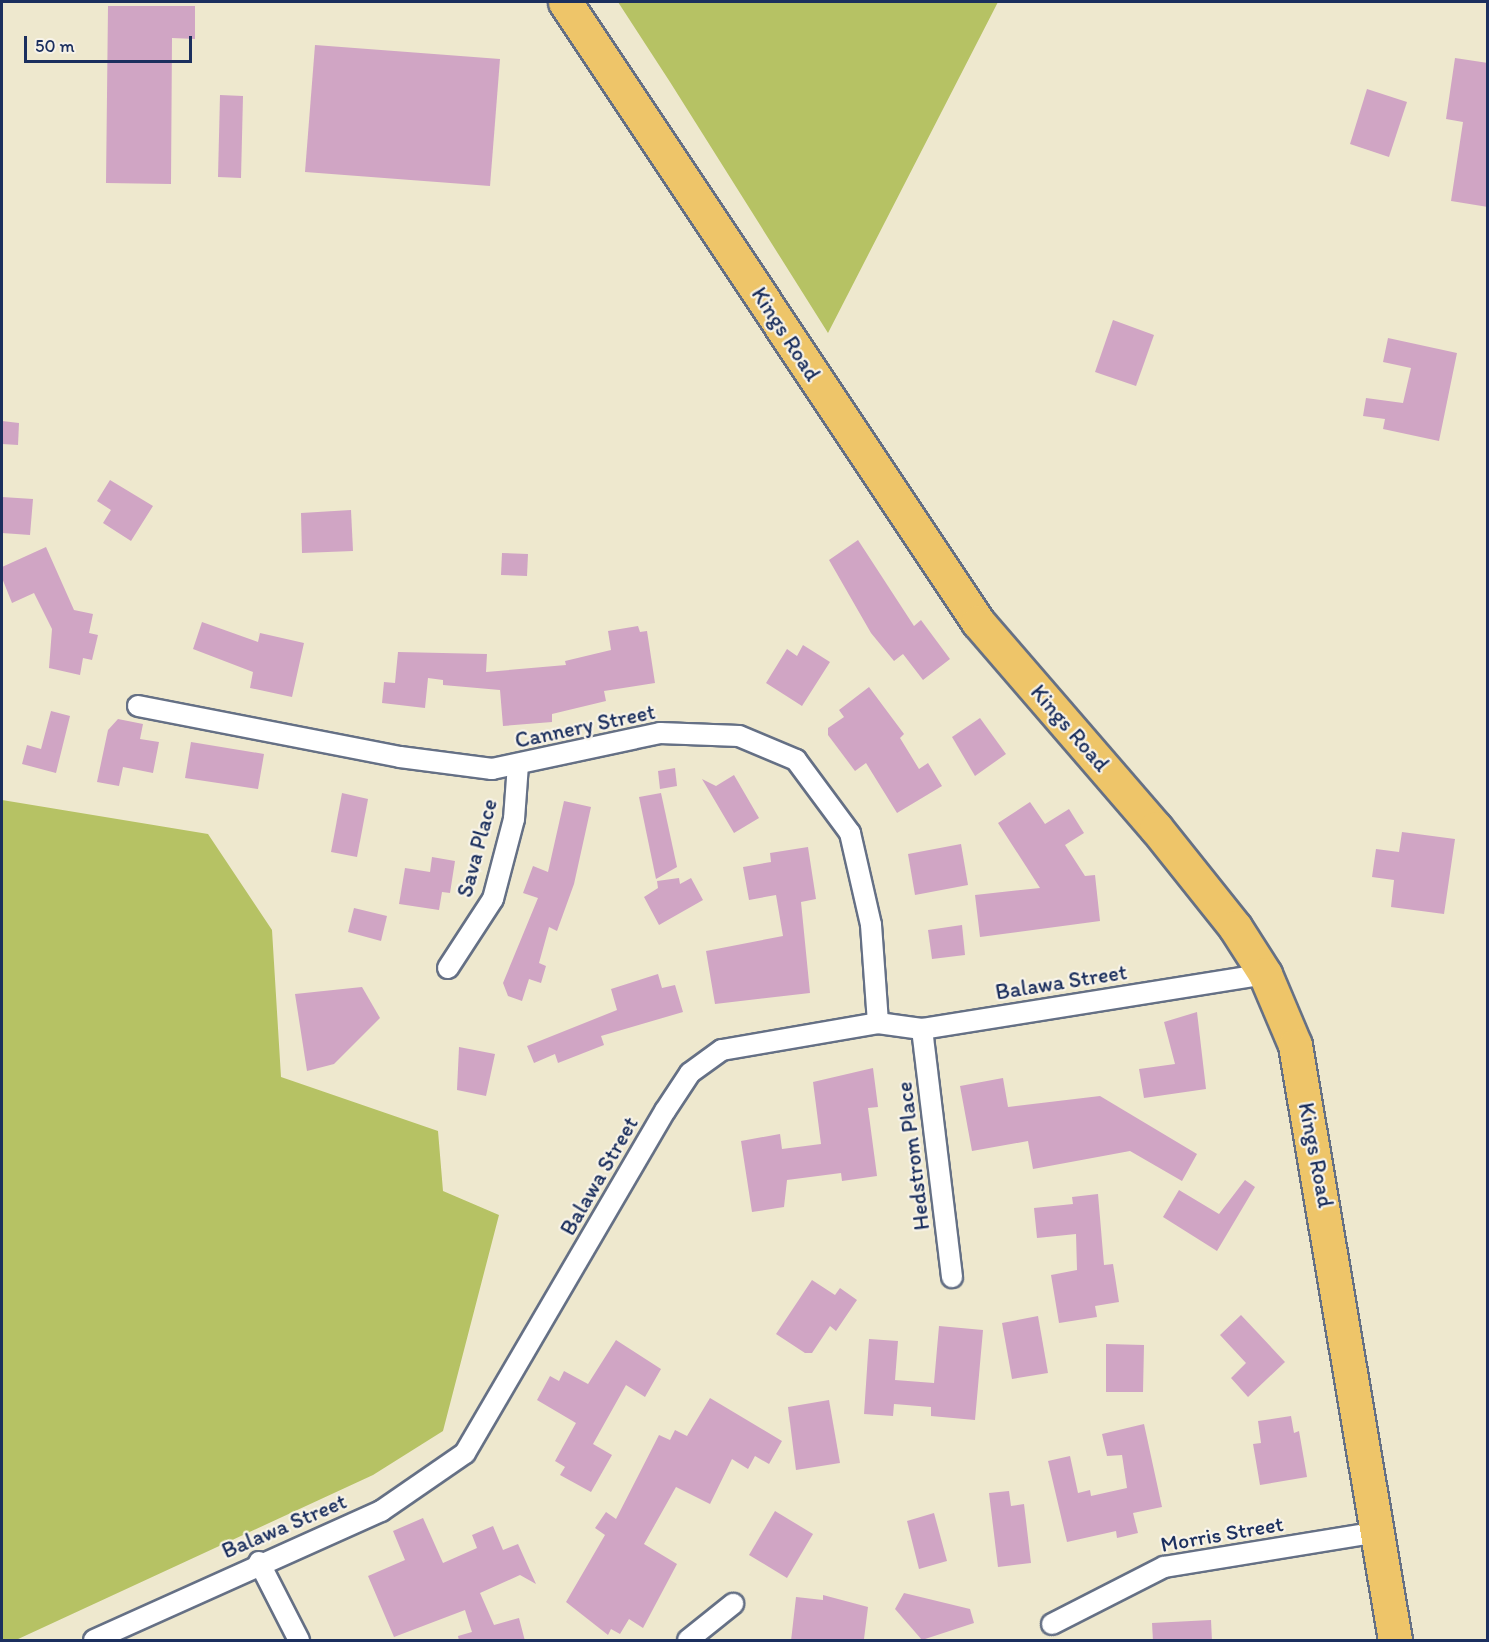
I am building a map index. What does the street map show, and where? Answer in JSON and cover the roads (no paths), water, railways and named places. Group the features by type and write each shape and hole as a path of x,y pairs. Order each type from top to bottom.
{"highway":[{"name":"Kings Road","path":"565,2 972,612 1207,891 1265,974 1295,1045 1395,1641"}],"street":[{"name":"Cannery Street","path":"138,706 400,758 492,770 660,733 739,736 796,760 850,833 871,925 878,1023"},
{"name":"Sava Place","path":"448,968 493,899 514,819 518,765"},
{"name":"Balawa Street","path":"94,1641 260,1562 381,1511 465,1453 690,1073 722,1050 878,1023 922,1029 1265,974"},
{"name":"Hedstrom Place","path":"922,1029 952,1277"},
{"name":"Morris Street","path":"1052,1624 1164,1567 1378,1532"},
{"path":"260,1562 299,1641"},
{"path":"688,1641 733,1604"}]}
